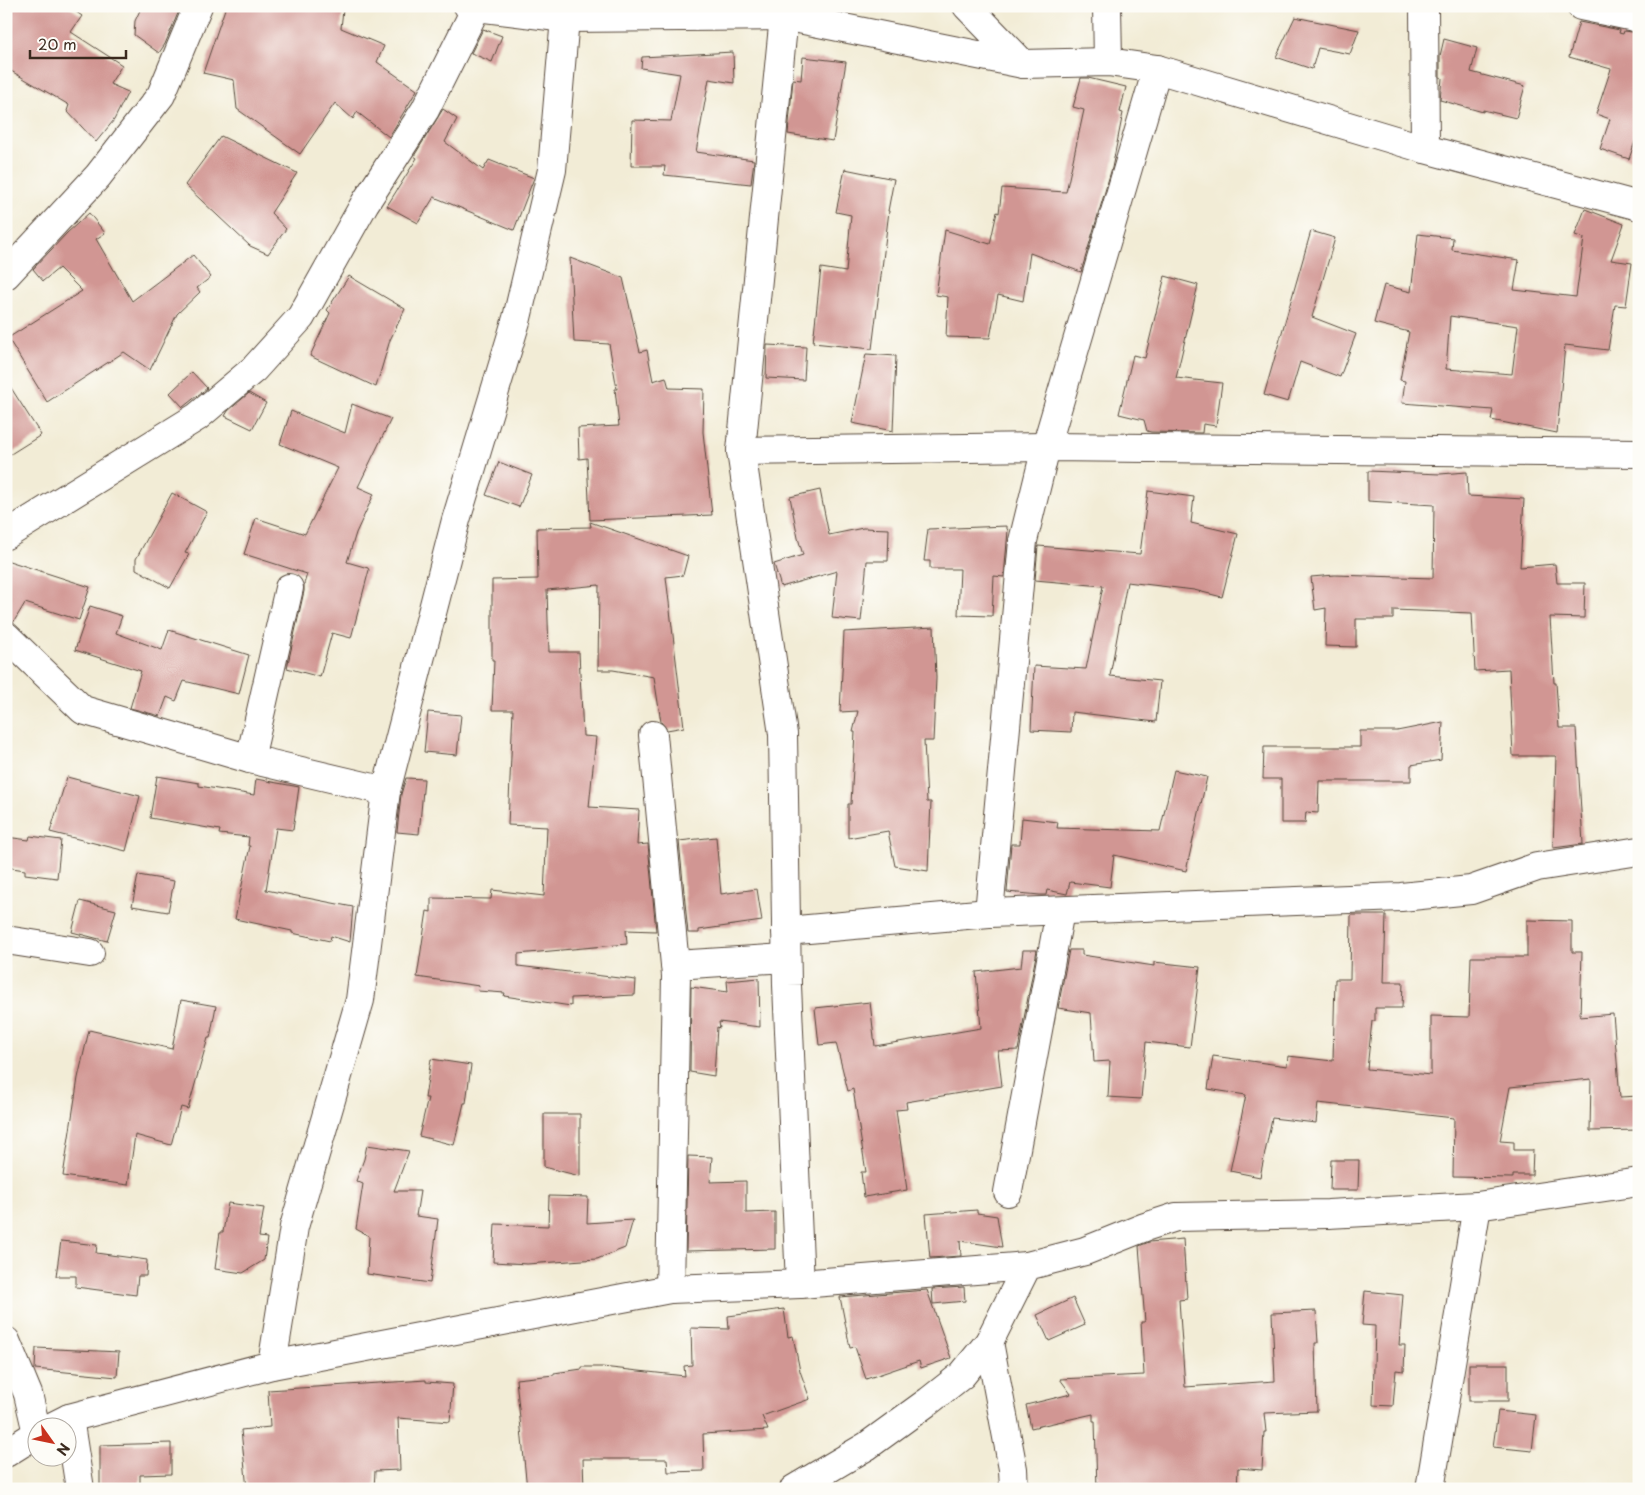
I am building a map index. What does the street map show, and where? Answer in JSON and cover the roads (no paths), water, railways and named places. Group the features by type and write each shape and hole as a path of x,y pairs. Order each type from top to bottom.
{"street":[{"path":"6,274 98,176 161,94 198,6"},
{"path":"967,6 1024,64"},
{"path":"1107,6 1108,62"},
{"path":"1424,6 1425,149"},
{"path":"1581,6 1639,18"},
{"path":"6,534 197,418 254,369 301,317 365,203 425,110 472,7 565,18 784,16 1024,64 1108,62 1157,69 1425,149 1639,206"},
{"path":"784,16 741,451 783,734 786,944 800,1284"},
{"path":"272,1365 294,1227 360,1000 386,791 456,520 517,318 552,170 565,18"},
{"path":"989,913 1023,541 1046,446 1157,69"},
{"path":"741,451 1046,446 1639,453"},
{"path":"250,759 289,588"},
{"path":"6,636 83,710 250,759 386,791"},
{"path":"653,735 675,965 676,995 670,1289"},
{"path":"675,965 786,944 989,913 1401,897 1471,890 1537,867 1639,851"},
{"path":"1008,1192 1060,911"},
{"path":"6,940 90,953"},
{"path":"77,1418 272,1365 670,1289 800,1284 1027,1266 1085,1252 1145,1226 1176,1217 1328,1214 1477,1206 1639,1182"},
{"path":"1430,1489 1477,1206"},
{"path":"797,1488 867,1446 962,1375 989,1342 1027,1266"},
{"path":"6,1341 28,1394 34,1418"},
{"path":"989,1342 1013,1470 1014,1489"},
{"path":"6,1453 28,1439"},
{"path":"73,1468 80,1489"}]}
